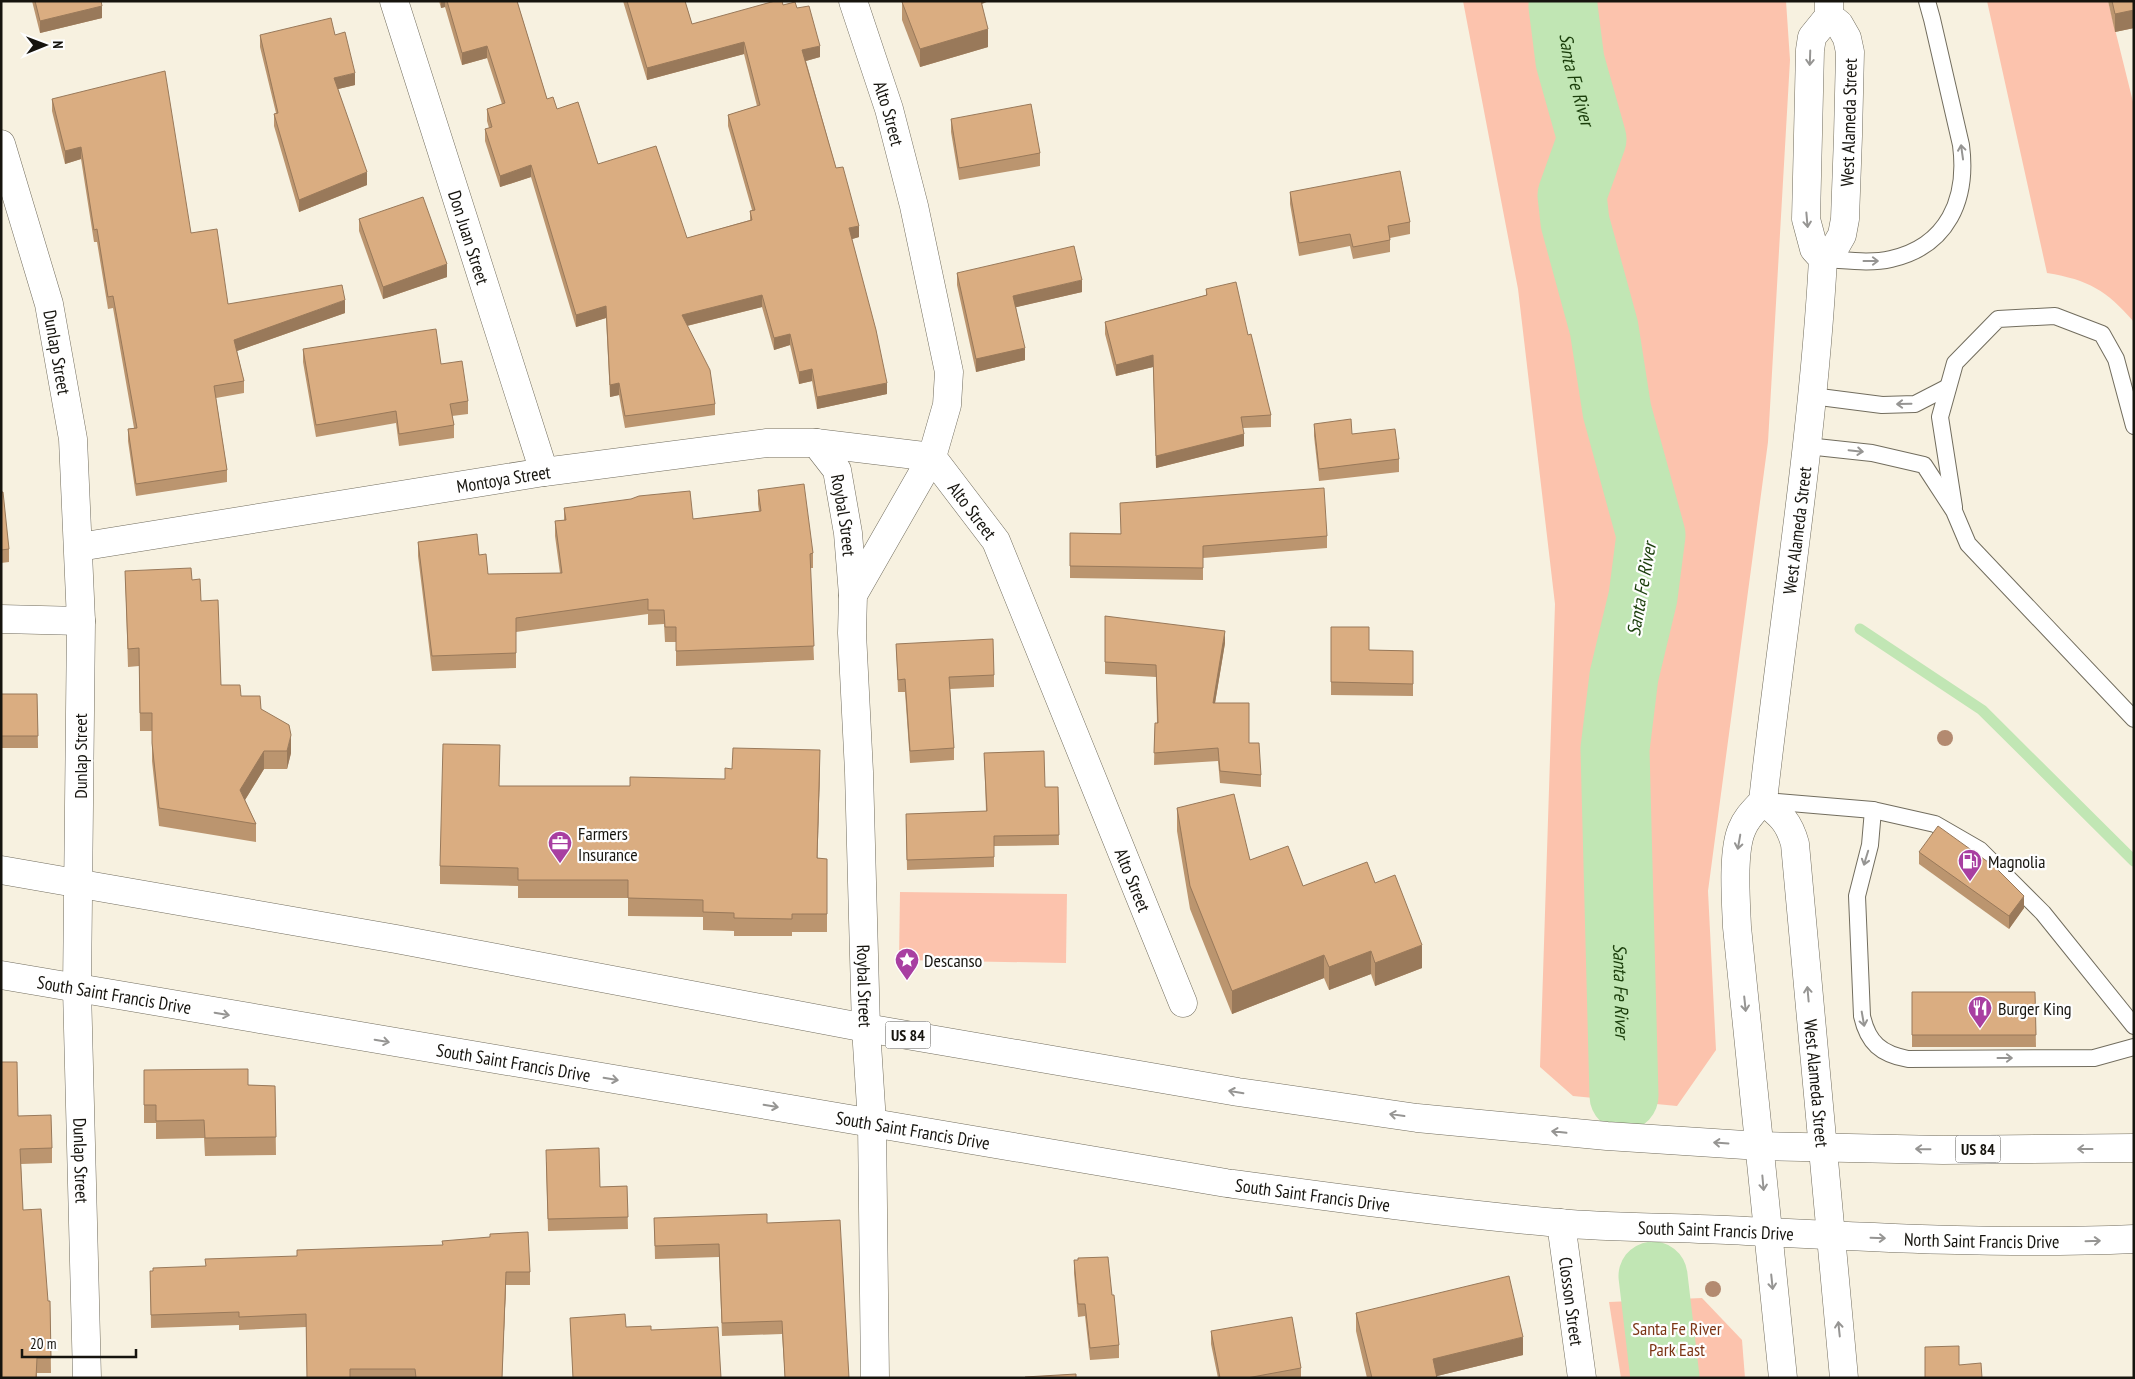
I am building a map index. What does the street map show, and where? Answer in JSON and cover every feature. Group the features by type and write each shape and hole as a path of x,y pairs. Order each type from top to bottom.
{"main road":[{"name":"Don Juan Street","path":"394,1 544,472"},
{"name":"Alto Street","path":"853,1 900,148 949,372 947,405 932,456 996,541 1183,1003"},
{"name":"West Alameda Street","path":"1823,259 1814,249 1806,219 1807,162 1812,37 1829,8 1847,38 1850,52 1846,219 1842,235 1834,249 1823,259 1807,446 1763,801 1790,826 1795,844 1844,1378"},
{"name":"Dunlap Street","path":"1,144 49,304 73,439 81,621 77,989 87,1378"},
{"name":"Montoya Street","path":"79,547 544,472 767,443 816,442 932,456"},
{"name":"Roybal Street","path":"816,442 837,470 848,533 853,595 852,633 859,772 866,1028 872,1123 876,1378"},
{"name":"Roybal Street","path":"853,595 932,456"},
{"path":"1,619 81,621"},
{"path":"1763,801 1751,813 1741,830 1736,886 1737,927 1783,1378"},
{"name":"US 84","path":"1,870 406,940 866,1028 1238,1092 1417,1118 1607,1136 1760,1146 1933,1150 2134,1148"},
{"name":"South Saint Francis Drive","path":"1,976 1226,1183 1389,1205 1560,1224 1830,1237"},
{"name":"Closson Street","path":"1560,1224 1582,1378"},
{"name":"North Saint Francis Drive","path":"1830,1237 1952,1241 2134,1239"}],"lane":[{"path":"1823,259 1875,261 1890,260 1909,254 1939,233 1950,219 1958,202 1963,172 1961,145 1932,19 1926,1"},
{"path":"1954,512 1940,417 1955,363 1998,319 2055,316 2102,334 2116,359 2134,426"},
{"path":"1812,396 1882,405 1915,404 1948,387"},
{"path":"1807,446 1872,453 1924,465 1954,512 1968,544 2134,719"},
{"path":"1763,801 1874,810 1935,824 1980,850 2043,912 2134,1026"},
{"path":"1874,810 1870,845 1857,896 1862,1016 1865,1030 1882,1051 1908,1059 2094,1058 2134,1048"}],"green space":[{"path":"1463,1 1786,1 1790,60 1768,442 1708,891 1716,1050 1677,1106 1573,1096 1540,1067 1555,604 1518,289"},
{"path":"1987,1 2108,1 2134,106 2134,322 2114,302 2096,288 2074,279 2047,273"},
{"path":"900,892 1067,894 1066,963 899,960"},
{"name":"Santa Fe River Park East","path":"1702,1298 1742,1340 1745,1378 1621,1378 1609,1302"}],"building":[{"path":"35,1 101,1 102,6 40,21"},
{"path":"447,1 517,1 547,99 553,97 557,109 578,102 598,164 656,146 687,238 752,220 750,211 755,210 728,115 760,105 744,42 647,68 627,1 685,1 692,24 775,1 782,1 783,5 795,2 797,8 809,6 820,46 802,50 836,168 843,167 859,226 849,228 876,330 887,383 817,397 812,369 799,372 790,334 774,338 762,295 682,315 710,370 715,404 625,416 619,383 610,385 606,306 576,315 531,165 500,176 485,129 492,127 487,109 505,103 487,46 462,53"},
{"path":"981,1 988,29 920,49 902,2"},
{"path":"2112,1 2134,1 2134,10 2115,14"},
{"path":"331,18 335,35 345,32 355,73 334,78 367,172 299,200 274,114 278,113 260,35"},
{"path":"165,71 191,233 217,229 228,304 342,285 345,300 234,340 244,381 214,386 227,470 136,484 128,429 137,428 113,296 108,297 97,229 94,230 81,147 65,151 52,99"},
{"path":"1031,104 1040,153 959,168 951,119"},
{"path":"1400,171 1410,222 1388,226 1390,240 1353,247 1350,234 1299,243 1290,192"},
{"path":"423,197 447,264 383,287 359,219"},
{"path":"1074,246 1082,280 1013,296 1025,348 976,359 957,273"},
{"path":"1236,282 1248,335 1251,334 1271,415 1241,417 1244,434 1156,456 1153,355 1116,365 1105,322 1207,295 1206,289"},
{"path":"436,329 441,364 462,361 468,401 450,404 454,425 399,434 396,411 316,425 303,349"},
{"path":"1351,419 1352,434 1395,429 1399,459 1319,469 1314,424"},
{"path":"804,484 813,553 810,554 814,646 676,651 676,627 665,627 664,610 648,610 648,599 516,618 516,653 432,656 418,542 477,534 479,555 486,554 488,574 562,573 555,521 566,520 564,508 631,499 639,496 690,491 693,519 761,511 758,490"},
{"path":"1324,488 1327,536 1203,546 1203,568 1070,566 1070,533 1121,534 1120,503"},
{"path":"1,492 3,492 9,549 1,550"},
{"path":"191,568 192,580 200,579 201,601 218,600 221,685 240,685 241,696 260,696 261,709 289,725 291,735 287,751 264,751 240,790 256,824 159,808 152,743 152,713 140,713 139,648 128,649 125,571"},
{"path":"1105,616 1225,631 1213,703 1249,703 1249,743 1259,743 1261,775 1220,771 1218,748 1154,753 1155,723 1158,723 1156,665 1105,662"},
{"path":"1331,627 1369,627 1369,650 1413,651 1413,684 1331,682"},
{"path":"993,639 994,675 949,677 954,748 910,751 905,679 898,680 896,644"},
{"path":"1,694 37,694 38,736 1,736"},
{"path":"443,744 500,745 499,786 630,786 630,777 725,779 725,768 732,769 733,748 820,750 817,858 827,859 827,914 792,914 792,919 734,918 734,913 703,912 703,900 628,898 628,880 518,880 518,868 440,866"},
{"path":"1044,751 1045,787 1058,787 1059,835 994,836 994,857 907,860 906,814 987,811 984,753"},
{"path":"1234,794 1250,860 1288,846 1303,886 1367,862 1375,883 1395,875 1422,945 1375,963 1371,951 1329,967 1324,955 1232,991 1190,886 1177,808"},
{"path":"1938,826 1995,867 2024,896 2009,916 1919,852"},
{"name":"Burger King","path":"1912,992 2035,992 2036,1035 1912,1035"},
{"path":"1,1062 17,1062 18,1116 51,1115 52,1148 20,1149 23,1210 41,1209 48,1301 50,1301 51,1358 37,1358 36,1378 1,1378"},
{"path":"248,1069 248,1085 275,1086 276,1137 205,1138 204,1120 156,1121 156,1105 144,1105 144,1070"},
{"path":"599,1148 600,1187 627,1186 628,1217 548,1219 546,1150"},
{"path":"767,1214 767,1223 840,1220 849,1378 785,1378 782,1321 722,1323 719,1244 655,1246 654,1218"},
{"path":"528,1232 530,1272 506,1272 502,1378 416,1378 415,1369 350,1369 350,1378 307,1378 306,1314 239,1317 239,1312 151,1315 150,1271 153,1271 153,1268 206,1266 205,1259 297,1256 297,1250 443,1245 442,1241 490,1237 490,1234"},
{"path":"1108,1257 1119,1345 1090,1348 1085,1304 1078,1304 1074,1260 1078,1260 1078,1258"},
{"path":"1509,1276 1523,1337 1433,1359 1437,1378 1372,1378 1356,1313"},
{"path":"625,1314 626,1327 651,1326 651,1330 718,1327 721,1378 573,1378 570,1318"},
{"path":"1292,1317 1301,1368 1247,1378 1220,1378 1211,1331"},
{"path":"1959,1346 1959,1365 1981,1363 1982,1378 1925,1378 1925,1347"},
{"path":"1076,1374 1076,1378 1025,1378 1025,1377"}],"waterway":[{"name":"Santa Fe River","path":"1563,6 1570,61 1592,139 1572,195 1575,222 1604,328 1617,411 1651,535 1643,597 1624,676 1615,749 1624,1096"},
{"path":"1860,629 1982,710 2134,861"},
{"name":"Santa Fe River","path":"1653,1276 1665,1378"}],"place":[{"name":"Farmers Insurance","path":"560,864"},
{"name":"Magnolia","path":"1970,882"},
{"name":"Descanso","path":"907,981"},
{"name":"Burger King","path":"1980,1029"}]}
